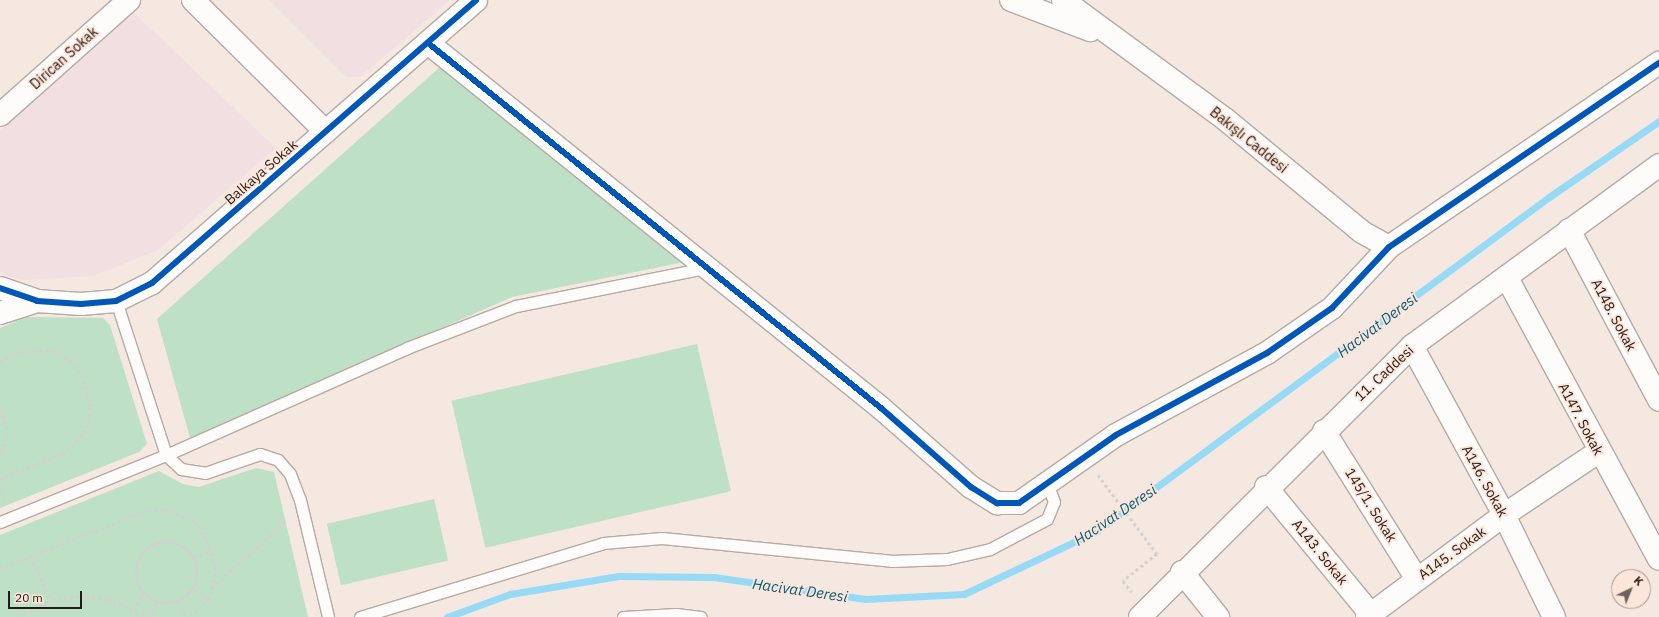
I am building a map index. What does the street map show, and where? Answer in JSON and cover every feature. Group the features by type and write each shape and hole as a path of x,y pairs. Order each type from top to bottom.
{"street":[{"path":"193,0 326,132"},
{"name":"Balkaya Sokak","path":"37,301 116,301 152,283 476,0"},
{"name":"Bakışlı Caddesi","path":"1011,0 1107,36"},
{"name":"Bakışlı Caddesi","path":"1063,0 1107,36 1225,119 1362,232 1389,247"},
{"name":"Dirican Sokak","path":"0,116 120,3"},
{"path":"428,43 704,268 881,408 977,491 997,503 1019,503 1116,435 1266,352 1332,308 1389,247 1659,63"},
{"name":"11. Caddesi","path":"1143,613 1266,487 1412,346 1507,278 1569,230 1659,165"},
{"name":"A148. Sokak","path":"1569,230 1659,400"},
{"name":"A147. Sokak","path":"1507,278 1598,452 1659,559"},
{"path":"0,288 37,301"},
{"path":"0,313 37,301"},
{"name":"A146. Sokak","path":"1412,346 1504,515 1554,617"},
{"name":"145/1. Sokak","path":"1324,431 1417,579"},
{"name":"A145. Sokak","path":"1370,616 1417,579 1504,515 1598,452"},
{"name":"A143. Sokak","path":"1266,487 1370,616"},
{"path":"1182,572 1218,617"}],"lane":[{"path":"0,522 166,455 407,348 516,306 704,268"},
{"path":"116,301 166,455 181,469 205,473 260,454 278,460 290,474 300,500 328,617"},
{"path":"360,617 603,543 662,538 726,542 890,561 947,559 990,549 1047,519 1054,502 1046,483"},
{"path":"623,617 676,614 700,617"}],"path":[{"path":"0,362 15,352 53,351 70,361 82,375 91,408 88,425 73,445 63,454 0,479"},
{"path":"0,410 9,433 0,454"},
{"path":"1095,472 1157,554 1122,581 1143,613"},
{"path":"0,488 8,505"},
{"path":"0,568 149,510 165,509 195,522 210,551 216,568 216,584 210,599 191,617"},
{"path":"216,584 285,522"},
{"path":"173,542 194,557 199,572 194,590 179,602 156,603 143,593 136,570 138,560 152,545 173,542"},
{"path":"194,557 210,551"},
{"path":"31,556 51,601"},
{"path":"194,590 210,599"},
{"path":"134,610 143,593"},
{"path":"19,617 51,601 80,596 108,599 146,617"},
{"path":"179,602 186,617"},
{"path":"150,617 156,603"}],"shaded area":[{"path":"269,0 450,0 360,77 346,77"},
{"path":"134,13 276,148 158,250 94,276 24,280 8,276 0,271 0,130"}],"green space":[{"path":"440,67 684,262 512,297 190,438 157,319"},
{"path":"26,317 103,318 110,325 147,444 139,452 0,508 0,328"},
{"path":"697,344 731,491 485,548 451,401"},
{"path":"256,468 274,472 308,617 0,617 0,535 159,471 183,484 199,487"},
{"path":"434,499 448,560 341,585 327,524"}],"waterway":[{"name":"Hacivat Deresi","path":"447,617 510,594 619,576 714,577 865,599 964,594 1097,531 1549,197 1659,121"}],"cycle path":[{"path":"0,288 37,301 81,304 116,301 152,283 476,0"},
{"path":"428,43 881,408 971,487 997,503 1019,503 1116,435 1267,353 1332,308 1389,247 1659,63"}]}
